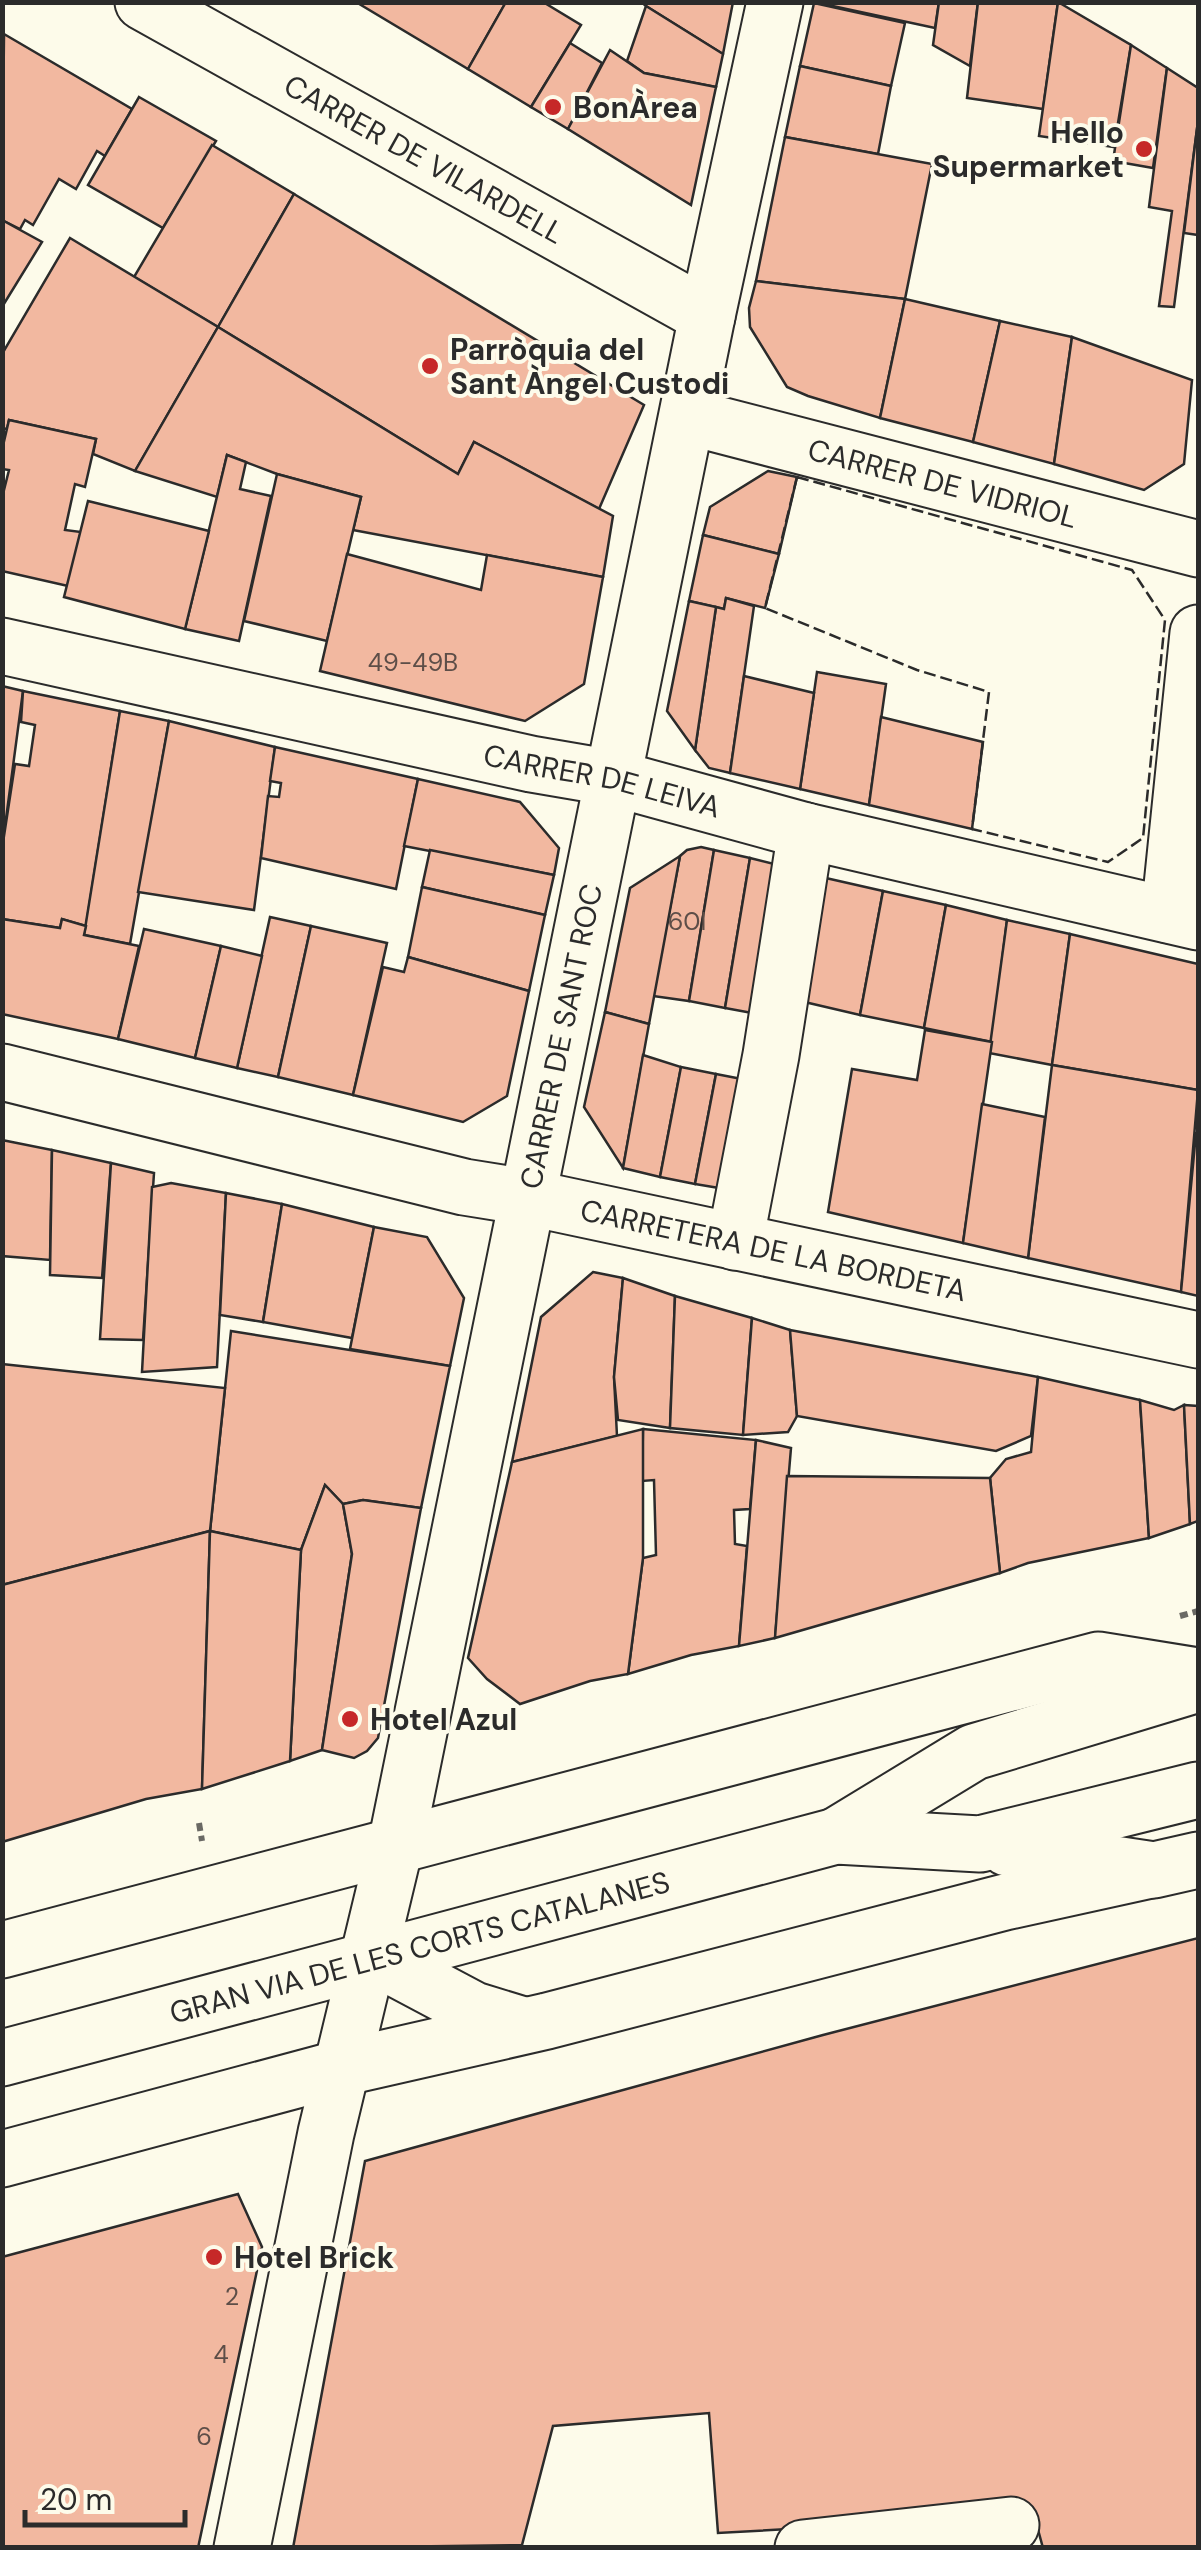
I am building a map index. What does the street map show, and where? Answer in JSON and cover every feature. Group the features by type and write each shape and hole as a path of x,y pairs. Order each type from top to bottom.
{"street":[{"name":"CARRER DE VILARDELL","path":"143,2 707,316"},
{"name":"CARRER DE SANT ROC","path":"242,2548 342,2068 395,1849 774,2"},
{"name":"CARRER DE VIDRIOL","path":"689,417 1198,549"},
{"path":"1184,919 1198,633"},
{"name":"CARRER DE LEIVA","path":"2,646 531,764 613,778 806,831 1184,919"},
{"path":"735,1242 806,831"},
{"name":"CARRETERA DE LA BORDETA","path":"2,1072 426,1178 1198,1340"},
{"path":"2,1950 1098,1660 1198,1676"},
{"name":"GRAN VIA DE LES CORTS CATALANES","path":"2,2058 836,1836 974,1752 1198,1684"},
{"name":"GRAN VIA DE LES CORTS CATALANES","path":"836,1836 980,1844 1198,1790"},
{"path":"980,1844 1176,1865"},
{"path":"2,2158 342,2068 1004,1902 1176,1865"},
{"path":"371,1959 474,2010 523,2025"},
{"path":"803,2548 1011,2525"}],"building":[{"path":"356,2 506,2 468,69"},
{"path":"506,2 543,2 581,25 531,107 468,69"},
{"path":"641,2 733,2 723,54 646,6"},
{"path":"814,2 939,2 935,28"},
{"path":"939,2 978,2 970,66 933,45"},
{"path":"978,2 1058,2 1043,109 967,98"},
{"path":"1058,2 1131,45 1114,147 1039,136"},
{"path":"814,3 905,23 891,86 800,66"},
{"path":"646,6 723,54 716,87 644,73 627,61"},
{"path":"4,34 132,109 105,156 97,151 76,189 59,179 33,225 25,220 20,229 2,220"},
{"path":"570,43 602,63 568,129 531,107"},
{"path":"1131,45 1167,68 1153,168 1113,161"},
{"path":"610,50 644,73 716,87 691,205 568,129"},
{"path":"800,66 891,86 878,154 785,137"},
{"path":"1167,68 1198,88 1198,121 1174,307 1159,306 1172,211 1149,207"},
{"path":"139,97 216,141 163,228 88,185"},
{"path":"1198,121 1198,235 1184,233"},
{"path":"785,137 932,164 905,299 756,281"},
{"path":"212,145 294,194 218,327 134,277"},
{"name":"Parròquia del Sant Àngel Custodi","path":"294,194 644,405 599,509 474,442 458,474 218,327"},
{"path":"2,220 42,242 2,307"},
{"path":"70,238 218,327 135,471 93,454 96,439 9,420 7,429 2,428 2,354"},
{"path":"756,281 905,299 880,418 787,387 750,327 749,308"},
{"path":"905,299 1000,321 973,442 880,418"},
{"path":"1000,321 1072,337 1054,464 973,442"},
{"path":"218,327 458,474 474,442 613,516 603,577 353,530 361,497 277,474 227,455 217,497 135,471"},
{"path":"1072,337 1192,380 1184,464 1144,490 1054,464"},
{"path":"9,420 96,439 85,487 75,484 65,530 81,532 68,586 2,571 2,498 9,470 2,469 2,450"},
{"path":"227,455 246,462 240,489 271,496 239,641 185,629"},
{"path":"768,471 797,477 779,554 703,535 710,507"},
{"path":"277,474 361,497 327,641 244,621"},
{"path":"88,501 209,531 185,629 64,597"},
{"path":"703,535 779,554 765,608 726,598 724,609 689,601"},
{"path":"347,554 481,590 487,555 603,577 584,684 525,721 320,671"},
{"path":"726,598 754,606 730,773 709,768 695,750 716,607 724,609"},
{"path":"689,601 716,607 695,750 667,711"},
{"path":"817,672 886,684 869,805 800,789"},
{"path":"744,676 814,693 800,789 730,773"},
{"path":"2,686 23,691 2,849"},
{"path":"23,691 120,711 86,926 62,919 60,928 2,919 2,849 15,764 29,766 35,725 21,722"},
{"path":"120,711 169,721 130,944 84,935"},
{"path":"881,717 983,742 972,829 869,805"},
{"path":"169,721 275,747 254,910 138,892"},
{"path":"275,747 418,779 396,889 261,858 268,796 279,797 281,783 270,781"},
{"path":"418,779 520,802 559,848 554,875 404,846"},
{"path":"701,847 714,850 689,1001 653,996 680,856"},
{"path":"430,850 554,875 545,915 422,887"},
{"path":"714,850 750,858 725,1008 689,1001"},
{"path":"680,856 649,1024 605,1012 630,888"},
{"path":"750,858 786,867 763,1015 725,1008"},
{"path":"817,876 883,891 860,1015 796,1000"},
{"path":"422,887 545,915 529,991 408,957"},
{"path":"883,891 946,905 924,1028 860,1015"},
{"path":"946,905 1007,920 992,1042 924,1028"},
{"path":"270,917 311,926 278,1077 237,1068"},
{"path":"2,919 60,928 62,919 86,926 84,935 139,946 118,1039 2,1014"},
{"path":"1007,920 1070,934 1052,1065 989,1053"},
{"path":"311,926 387,943 353,1095 278,1077"},
{"path":"144,929 221,946 195,1058 118,1039"},
{"path":"1070,934 1198,964 1198,1090 1052,1065"},
{"path":"221,946 262,956 237,1068 195,1058"},
{"path":"408,957 529,991 507,1096 463,1122 353,1095 383,967 404,972"},
{"path":"605,1012 649,1024 623,1168 584,1107"},
{"path":"925,1030 992,1042 963,1243 828,1212 852,1069 917,1080"},
{"path":"643,1055 681,1067 660,1177 623,1168"},
{"path":"1052,1065 1198,1090 1181,1292 1028,1258"},
{"path":"681,1067 716,1074 695,1184 660,1177"},
{"path":"716,1074 752,1081 731,1190 695,1184"},
{"path":"982,1104 1045,1117 1028,1258 963,1243"},
{"path":"1198,1133 1198,1296 1181,1292"},
{"path":"2,1140 52,1150 50,1260 2,1256"},
{"path":"52,1150 111,1163 102,1278 50,1275"},
{"path":"111,1163 154,1173 143,1340 100,1339"},
{"path":"171,1183 226,1193 217,1367 142,1372 152,1187"},
{"path":"226,1193 282,1204 263,1322 220,1315"},
{"path":"282,1204 374,1227 352,1338 263,1322"},
{"path":"374,1227 427,1237 464,1298 450,1366 350,1349"},
{"path":"593,1272 623,1278 614,1377 617,1436 512,1462 541,1317"},
{"path":"623,1278 675,1296 670,1428 618,1420 614,1377"},
{"path":"675,1296 752,1318 743,1435 670,1428"},
{"path":"752,1318 790,1330 797,1416 788,1432 743,1435"},
{"path":"790,1330 1038,1377 1031,1436 996,1451 797,1416"},
{"path":"231,1331 450,1366 421,1508 363,1500 343,1504 325,1485 301,1550 210,1531"},
{"path":"2,1364 225,1388 210,1531 2,1585"},
{"path":"1038,1377 1140,1400 1149,1538 1028,1563 1000,1573 990,1478 1006,1459 1031,1452"},
{"path":"1140,1400 1174,1410 1184,1405 1190,1524 1149,1538"},
{"path":"1184,1405 1198,1406 1198,1521 1190,1524"},
{"path":"643,1429 756,1440 750,1509 734,1510 735,1544 747,1546 739,1646 691,1655 628,1674 643,1558 656,1555 654,1480 642,1481"},
{"path":"643,1429 643,1558 628,1674 590,1681 520,1704 487,1679 468,1658 512,1462"},
{"path":"756,1440 791,1448 775,1638 739,1646"},
{"path":"787,1476 990,1478 1000,1573 775,1638"},
{"path":"325,1485 343,1504 352,1554 322,1750 290,1761 301,1550"},
{"path":"363,1500 421,1508 378,1738 354,1758 322,1750 352,1554 343,1504"},
{"path":"210,1531 202,1789 146,1799 2,1842 2,1585"},
{"path":"210,1531 301,1550 290,1761 202,1789"},
{"path":"1198,1938 1198,2548 1043,2548 1034,2515 718,2533 709,2413 553,2426 522,2545 293,2548 365,2161 823,2035"},
{"path":"238,2194 262,2247 198,2548 2,2548 2,2257"}],"fence":[{"path":"797,477 1132,570 1165,620 1143,838 1108,862 972,829 989,692 917,670 765,608 797,477"}],"place":[{"name":"BonÀrea","path":"553,107"},
{"name":"Hello Supermarket","path":"1144,149"},
{"name":"Parròquia del Sant Àngel Custodi","path":"430,366"},
{"name":"Hotel Azul","path":"350,1719"},
{"name":"Hotel Brick","path":"214,2257"}]}
